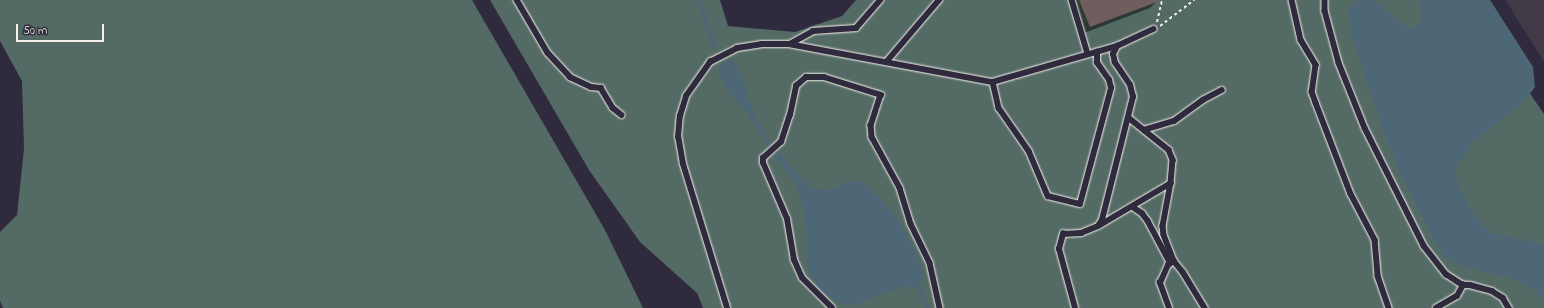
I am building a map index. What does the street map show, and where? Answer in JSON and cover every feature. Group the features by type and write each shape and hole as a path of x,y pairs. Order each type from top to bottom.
{"lane":[{"path":"517,0 548,53 570,76 591,87 600,88 613,108 622,115"},
{"path":"789,44 813,31 856,28 880,0"},
{"path":"888,60 939,0"},
{"path":"1072,0 1088,54"},
{"path":"1292,0 1301,40 1316,65 1312,92 1351,194 1376,240 1378,276 1389,308"},
{"path":"1326,0 1325,11 1339,63 1351,97 1424,246 1446,274 1463,285 1482,286 1492,290 1503,298 1508,308"},
{"path":"727,308 683,164 678,137 680,116 686,96 710,62 737,48 761,44 789,44 888,60 993,82 1117,46 1153,29"},
{"path":"1098,226 1129,118 1132,97 1130,85 1115,63 1113,54 1117,46"},
{"path":"993,82 999,108 1029,151 1048,196 1080,204 1111,88 1110,80 1097,63 1097,52"},
{"path":"832,308 810,288 797,267 787,219 763,163 763,158 777,147 788,123 796,86 806,77 824,77 881,96 871,125 872,137 900,188 911,224 930,262 940,308"},
{"path":"1144,130 1174,121 1202,100 1222,90"},
{"path":"1129,118 1169,150 1173,160 1171,183 1163,226 1164,235 1172,262 1163,276 1160,289 1169,308"},
{"path":"1075,308 1059,249 1063,234 1081,233 1098,226 1133,207 1171,183"},
{"path":"1133,207 1142,213 1148,221 1172,262 1184,272 1205,308"},
{"path":"1436,308 1457,296 1463,285"}],"path":[{"path":"1153,29 1162,0"},
{"path":"1153,29 1171,20 1194,0"}],"shaded area":[{"path":"1506,0 1544,0 1544,62 1515,16"}],"green space":[{"path":"0,0 472,0 605,230 643,308 3,308 0,301 0,232 17,215 24,149 22,81 0,41"},
{"path":"490,0 720,0 728,26 795,32 842,16 856,0 1466,0 1544,114 1544,308 703,308 697,293 640,242 589,170"}],"water":[{"path":"1357,0 1376,1 1402,25 1415,29 1422,17 1419,0 1490,0 1533,67 1535,87 1526,99 1473,142 1457,165 1455,173 1460,190 1476,217 1490,233 1544,244 1544,304 1539,294 1518,280 1458,265 1445,257 1401,175 1379,118 1351,33 1349,9"},
{"path":"732,59 740,71 752,109 768,139 790,166 813,189 830,190 852,181 862,182 869,187 897,218 921,265 922,284 902,287 851,306 834,300 818,288 809,271 805,214 796,184 775,157 746,112 728,91 719,75 719,66"}],"building":[{"path":"1079,0 1156,0 1157,2 1090,27"}],"waterway":[{"path":"699,0 715,45"},
{"path":"911,282 921,290 928,308"}]}
